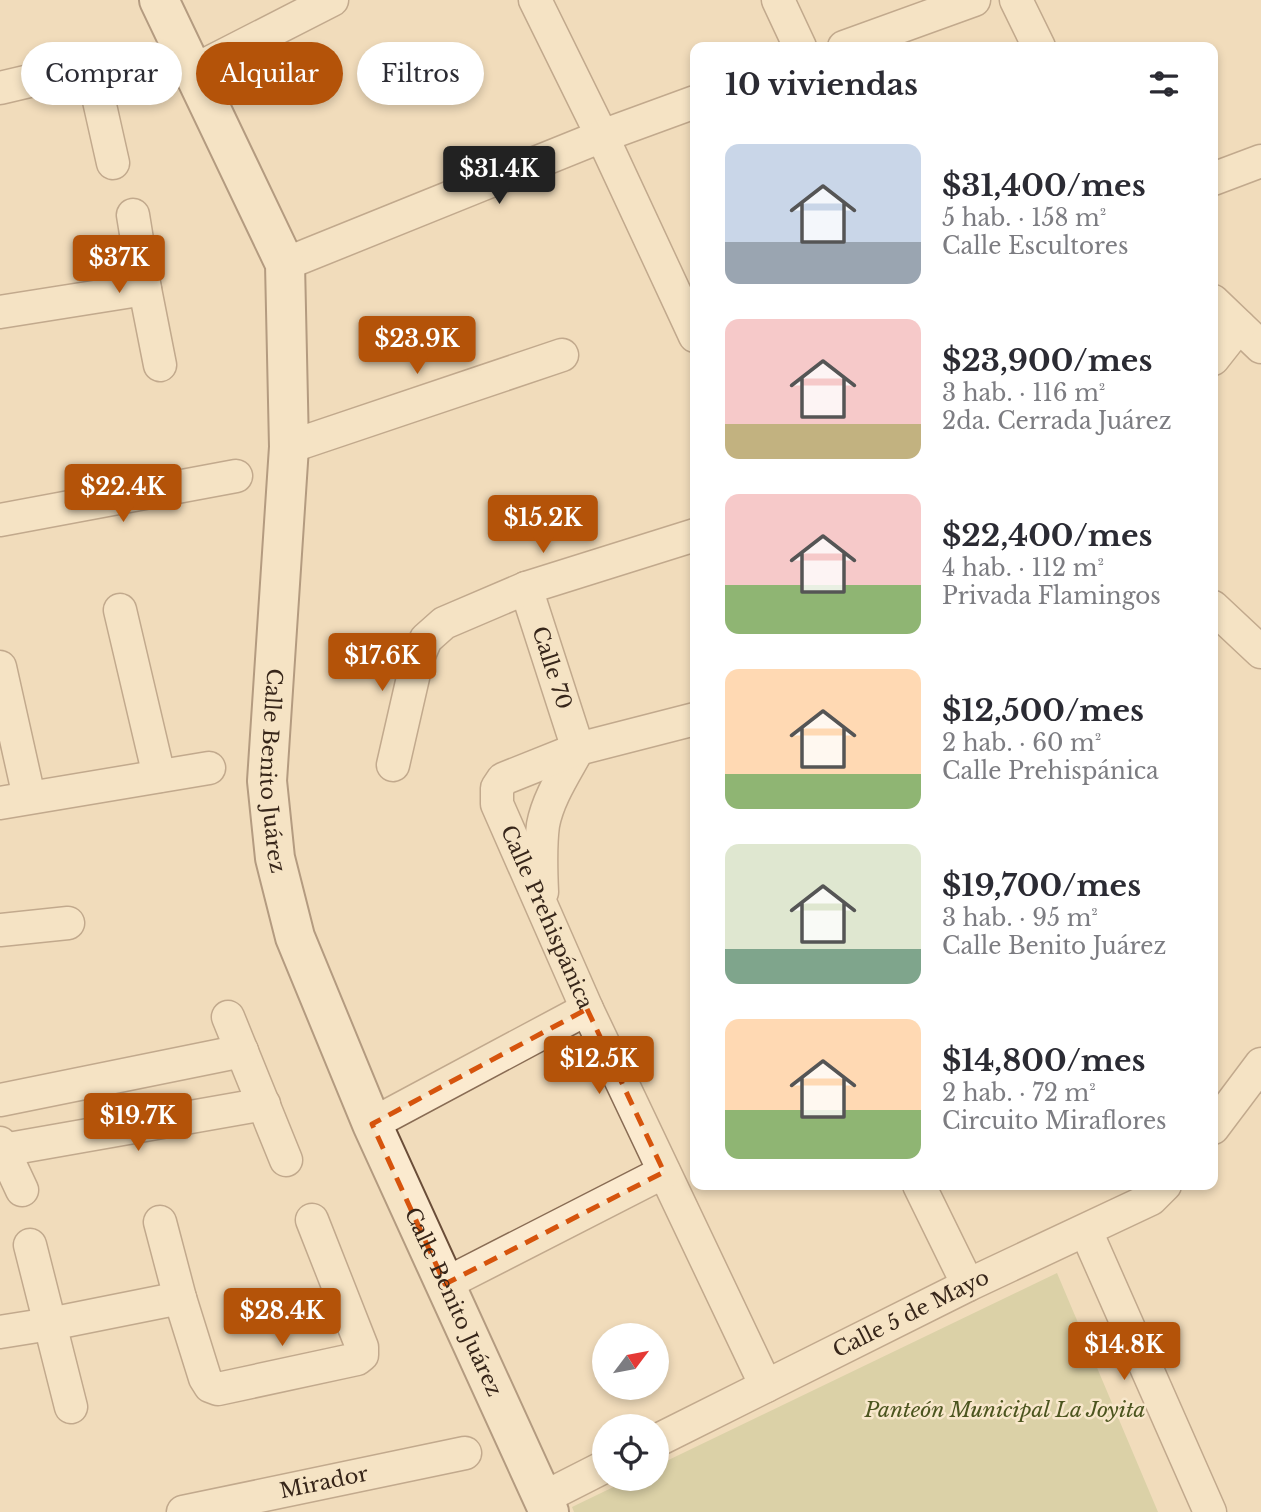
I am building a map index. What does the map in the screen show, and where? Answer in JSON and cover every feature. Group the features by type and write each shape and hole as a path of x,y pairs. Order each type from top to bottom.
{"street":[{"name":"Calle Benito Juárez","path":"159,0 285,264 289,447 267,781 275,858 295,937 372,1124 546,1505"},
{"path":"193,71 332,0"},
{"path":"535,0 690,325"},
{"path":"778,0 798,42"},
{"path":"858,42 974,0"},
{"path":"1016,0 1037,42"},
{"path":"0,88 72,71 85,71 95,83 113,163"},
{"path":"285,264 602,136 690,104"},
{"path":"1218,177 1261,161"},
{"path":"133,215 160,365"},
{"path":"0,313 145,289"},
{"path":"1218,306 1250,336 1218,356"},
{"path":"289,447 562,355"},
{"path":"0,520 236,476"},
{"path":"393,765 417,660 426,639 444,623 526,588 690,537"},
{"name":"Calle 70","path":"526,588 578,749"},
{"path":"120,610 159,776"},
{"path":"1218,611 1259,646"},
{"path":"0,667 15,800 209,768"},
{"name":"Calle Prehispánica","path":"690,723 578,749 503,779 496,788 497,804 587,1009 766,1386"},
{"path":"542,909 541,851 544,823 554,793 578,749"},
{"path":"0,930 68,923"},
{"path":"372,1124 587,1009"},
{"path":"228,1017 286,1160"},
{"path":"0,1100 242,1051"},
{"path":"1218,1121 1261,1064"},
{"path":"22,1190 1,1147 264,1104"},
{"path":"445,1284 664,1172"},
{"path":"921,1190 968,1285"},
{"name":"Calle 5 de Mayo","path":"669,1434 968,1285 1151,1199 1160,1190"},
{"path":"160,1222 205,1378 210,1386 218,1389 357,1359 362,1355 362,1347 312,1220"},
{"path":"1086,1231 1210,1512"},
{"path":"30,1245 71,1407"},
{"path":"0,1332 180,1297"},
{"name":"Mirador","path":"183,1512 465,1452"},
{"path":"546,1505 592,1475"}],"highlighted area":[{"path":"587,1009 664,1172 445,1284 372,1124"}],"green space":[{"name":"Panteón Municipal La Joyita","path":"1057,1273 1158,1512 574,1512 572,1507 605,1491 669,1491 669,1460"}]}
